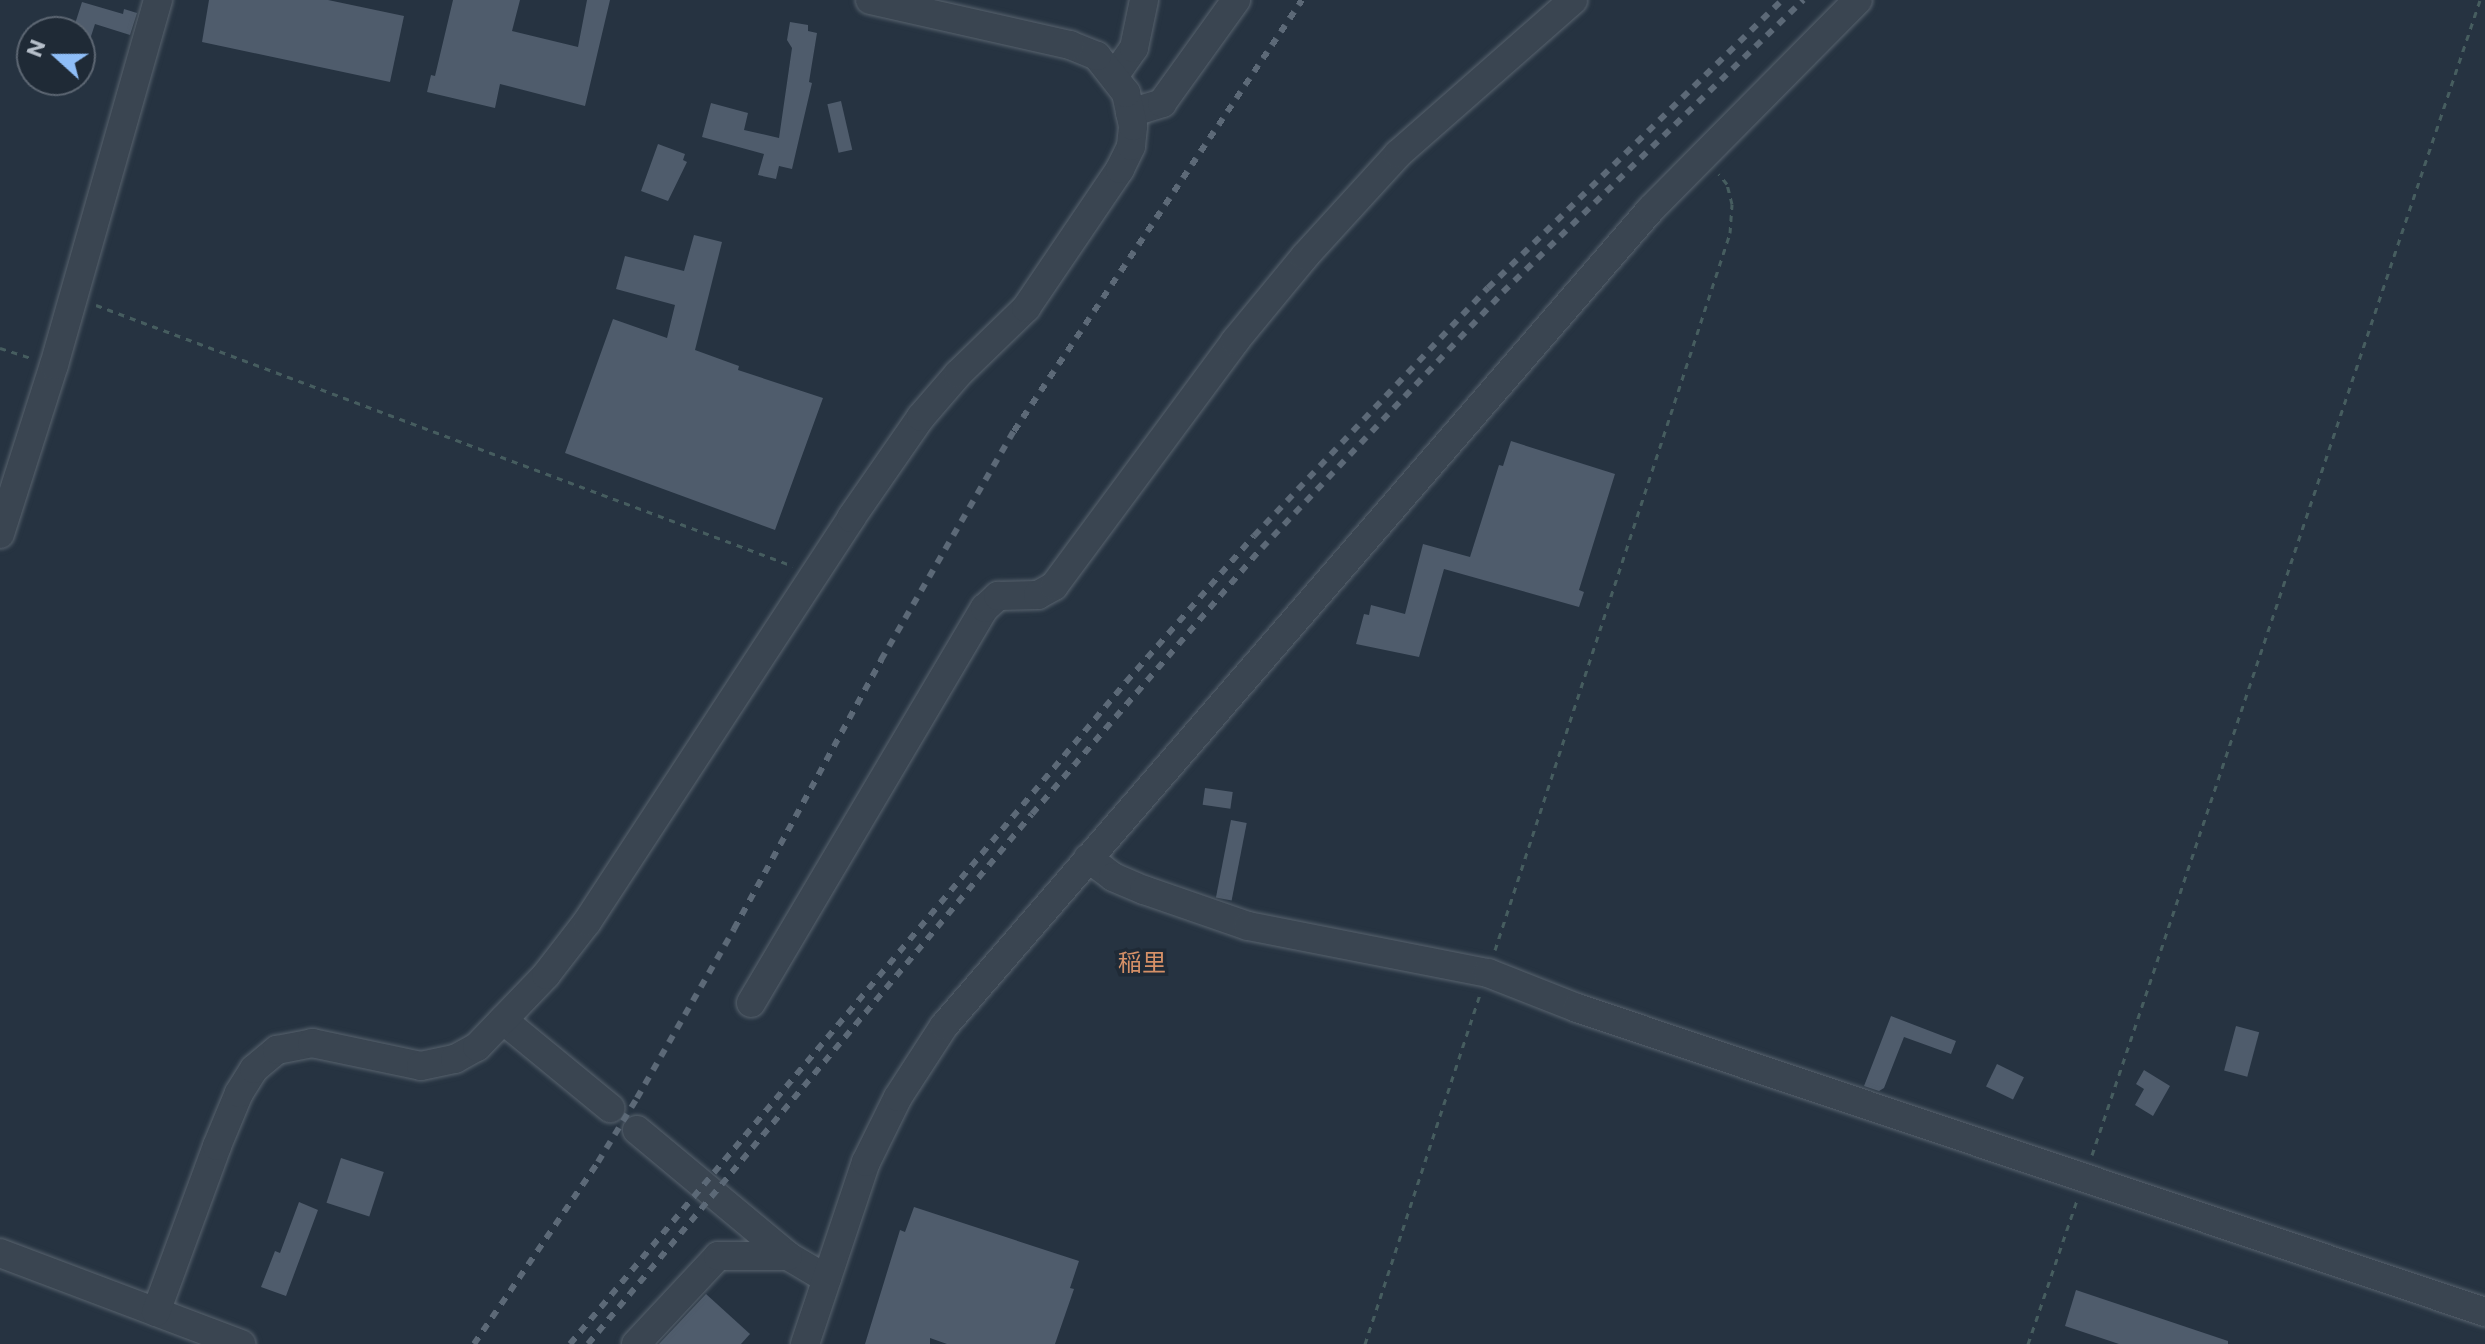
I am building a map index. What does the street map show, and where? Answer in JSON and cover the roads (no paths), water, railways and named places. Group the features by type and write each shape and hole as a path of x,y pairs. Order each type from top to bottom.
{"street":[{"path":"0,534 54,365 158,0"},
{"path":"156,1312 217,1146 239,1093 254,1069 277,1050 312,1043 421,1066 441,1062 477,1047 546,975 587,922 921,417 958,374 1026,308 1073,243 1126,157 1133,126 1126,93 1115,75 1097,56 1070,45 870,0"},
{"path":"1115,75 1134,48 1144,0"},
{"path":"1130,113 1162,103 1236,0"},
{"path":"751,1003 985,608 998,596 1038,595 1054,586 1235,341 1305,256 1398,154 1573,0"},
{"path":"805,1344 866,1162 929,1047 1088,858 1641,220 1858,0"},
{"path":"1088,858 1113,877 1248,926 1488,973 1577,1008 2485,1312"},
{"path":"503,1020 610,1108"},
{"path":"637,1130 788,1256 827,1279"},
{"path":"0,1253 241,1344"},
{"path":"636,1344 718,1256 788,1256"}],"railway":[{"path":"474,1344 598,1162 637,1098 734,929 881,660 1014,431 1302,0"},
{"path":"570,1344 1126,682 1254,536 1488,288 1782,0"},
{"path":"588,1344 1032,814 1262,548 1503,292 1803,0"}],"district":[{"name":"稲里","path":"1142,962"}]}
